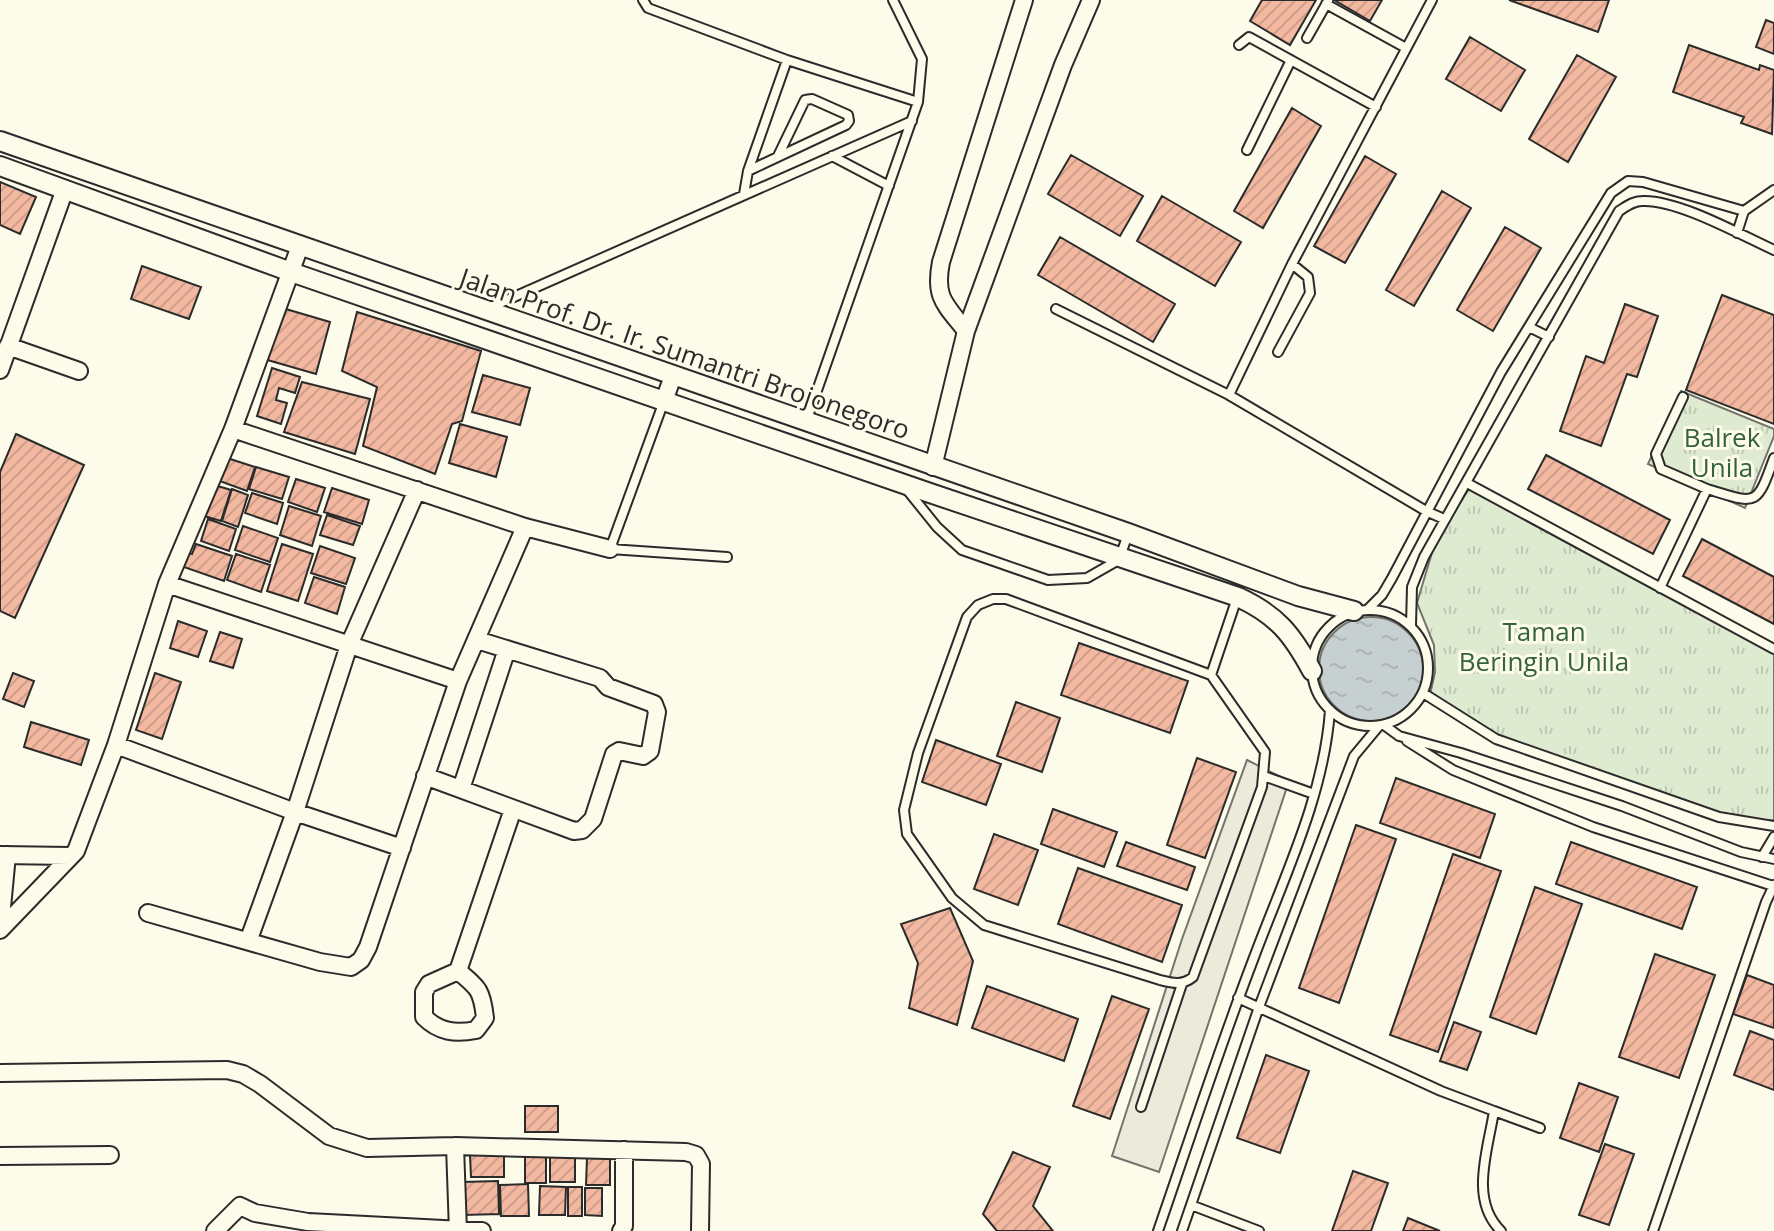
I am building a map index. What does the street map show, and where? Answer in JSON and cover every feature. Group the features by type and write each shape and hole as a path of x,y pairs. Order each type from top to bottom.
{"street":[{"path":"966,331 940,299 936,284 1024,0"},
{"path":"933,467 966,331 1063,65 1091,0"},
{"name":"Jalan Prof. Dr. Ir. Sumantri Brojonegoro","path":"0,141 1128,533 1298,596 1361,610"},
{"name":"Jalan Prof. Dr. Ir. Sumantri Brojonegoro","path":"0,166 291,272 1238,597 1280,622 1301,649 1312,671"},
{"path":"0,370 65,189"},
{"path":"0,929 81,841 116,745 167,584 233,429 300,246"},
{"path":"8,346 79,371"},
{"path":"664,401 673,376"},
{"path":"233,429 525,527 610,549"},
{"path":"249,939 295,812 349,645 417,490"},
{"path":"148,913 249,939 320,962 351,967 361,960 458,681 525,527"},
{"path":"167,584 458,681"},
{"path":"425,776 574,831 582,830 593,819 614,754 619,751 643,756 650,751 657,712 654,704 608,687 600,678 477,640"},
{"path":"461,789 507,649"},
{"path":"116,745 402,848"},
{"path":"458,971 513,809"},
{"path":"0,929 3,855 70,856"},
{"path":"0,1073 227,1070 243,1074 260,1084 335,1139 367,1148 455,1146 686,1152 696,1155 701,1164 700,1231"},
{"path":"455,1146 458,1230"},
{"path":"621,1231 624,1226 624,1150"},
{"path":"0,1156 110,1155"},
{"path":"215,1231 240,1206 255,1213 328,1227 482,1231"}],"lane":[{"path":"643,0 648,8 787,60 918,102"},
{"path":"806,423 918,102 922,59 893,0"},
{"path":"1229,395 1292,264 1432,0"},
{"path":"1307,38 1327,2 1406,48"},
{"path":"1239,45 1249,37 1376,107"},
{"path":"744,194 748,171 787,60"},
{"path":"1247,150 1291,60"},
{"path":"748,171 846,125 848,115 812,99 805,100 778,156"},
{"path":"484,310 912,121"},
{"path":"832,156 889,186"},
{"path":"1361,610 1383,610 1398,616 1411,625 1425,646 1429,670 1423,693 1400,718 1381,725 1361,725 1344,720 1330,710 1315,685 1312,671 1316,645 1331,624 1361,610 1382,595 1529,327 1611,193 1628,181 1643,182 1744,211"},
{"path":"1737,233 1744,211 1774,190"},
{"path":"1411,625 1410,604 1415,578 1444,519 1619,211 1631,203 1658,202 1774,250"},
{"path":"1278,352 1310,293 1308,277 1292,264"},
{"path":"1056,309 1229,395 1444,519"},
{"path":"1529,327 1549,337"},
{"path":"1683,397 1656,454 1661,469 1707,489 1747,501 1762,492 1774,458"},
{"path":"664,401 610,549 727,557"},
{"path":"901,483 937,527 962,550 1048,580 1087,578 1113,554 1128,533"},
{"path":"1467,483 1774,649"},
{"path":"1660,588 1707,489"},
{"path":"1211,675 1238,597"},
{"path":"1141,1107 1182,984 1193,977 1230,879 1264,776 1265,752 1211,675 1006,599 993,599 978,605 967,617 918,753 904,810 907,834 952,898 984,925 1160,980 1182,984"},
{"path":"1423,693 1496,739 1719,817 1774,826"},
{"path":"1158,1231 1238,998 1314,794 1326,745 1330,710"},
{"path":"1381,725 1453,770 1593,827 1774,886 1653,1231"},
{"path":"1182,1231 1259,1007 1354,756 1381,725"},
{"path":"1399,736 1622,806 1741,852 1774,859"},
{"path":"1264,776 1314,794"},
{"path":"1762,857 1774,837"},
{"path":"1238,998 1441,1091 1540,1128"},
{"path":"1494,1111 1482,1194 1484,1204 1501,1231"},
{"path":"1191,1205 1259,1231"}],"green space":[{"name":"Balrek Unila","path":"1681,391 1774,429 1774,436 1745,508 1648,464"},
{"name":"Taman Beringin Unila","path":"1469,489 1774,650 1774,820 1760,822 1718,815 1498,739 1430,695 1435,672 1434,645 1417,603 1436,539"}],"shaded area":[{"path":"1247,760 1289,781 1159,1172 1112,1156 1182,939"}],"water":[{"path":"1371,617 1391,621 1408,632 1419,649 1423,669 1419,689 1408,706 1391,717 1371,721 1351,717 1334,706 1323,689 1319,669 1323,649 1334,632 1351,621"}],"building":[{"path":"1262,0 1316,0 1290,45 1250,21"},
{"path":"1334,0 1382,0 1370,21"},
{"path":"1509,0 1609,0 1598,32"},
{"path":"1766,20 1774,23 1774,54 1756,47"},
{"path":"1470,37 1525,70 1501,111 1446,79"},
{"path":"1689,45 1759,70 1760,65 1774,70 1772,134 1741,123 1744,117 1673,92"},
{"path":"1577,55 1616,77 1568,162 1529,139"},
{"path":"1292,108 1321,126 1263,228 1234,211"},
{"path":"1071,155 1143,196 1120,236 1048,194"},
{"path":"1365,156 1396,174 1345,263 1314,246"},
{"path":"0,182 36,197 20,234 0,225"},
{"path":"1442,191 1471,208 1414,306 1386,290"},
{"path":"1162,196 1241,242 1215,286 1137,241"},
{"path":"1505,227 1541,248 1493,331 1457,310"},
{"path":"1060,237 1175,304 1153,342 1038,275"},
{"path":"142,266 201,287 189,319 131,299"},
{"path":"1722,295 1774,315 1774,424 1686,390"},
{"path":"1625,304 1658,316 1637,377 1627,374 1601,446 1560,431 1586,356 1604,363"},
{"path":"279,307 330,322 316,374 264,359"},
{"path":"357,312 481,351 462,421 452,424 435,474 363,446 377,387 342,371"},
{"path":"272,368 300,377 295,393 279,388 276,400 287,403 281,424 257,416"},
{"path":"483,375 530,388 520,425 472,412"},
{"path":"302,382 370,399 355,454 284,432"},
{"path":"460,424 507,437 496,477 449,463"},
{"path":"16,434 84,465 15,618 0,611 0,472"},
{"path":"1546,455 1670,520 1653,554 1528,489"},
{"path":"224,457 255,467 247,491 214,479"},
{"path":"256,467 289,477 282,499 249,489"},
{"path":"296,479 325,488 317,512 288,502"},
{"path":"211,484 231,490 221,521 201,515"},
{"path":"332,488 369,500 362,524 324,512"},
{"path":"232,489 248,495 238,527 222,521"},
{"path":"252,493 283,503 277,524 245,513"},
{"path":"289,506 321,516 312,546 280,535"},
{"path":"327,515 360,526 353,545 320,535"},
{"path":"208,519 236,529 229,551 201,541"},
{"path":"243,526 278,538 270,562 235,550"},
{"path":"1702,539 1774,577 1774,624 1683,576"},
{"path":"196,544 232,556 224,581 178,565 183,551 192,554"},
{"path":"282,544 313,554 298,601 267,591"},
{"path":"320,546 355,558 346,584 311,573"},
{"path":"236,554 270,565 261,592 227,580"},
{"path":"314,577 345,587 337,614 305,603"},
{"path":"178,621 207,631 198,657 170,648"},
{"path":"220,632 242,639 233,668 210,661"},
{"path":"1079,643 1188,681 1170,733 1061,695"},
{"path":"13,673 34,681 24,707 3,699"},
{"path":"155,673 181,682 162,739 136,730"},
{"path":"1016,702 1060,718 1042,772 997,756"},
{"path":"31,722 89,740 81,765 24,747"},
{"path":"936,740 1001,764 986,805 922,782"},
{"path":"1197,758 1236,772 1205,858 1167,845"},
{"path":"1396,778 1495,814 1480,858 1380,823"},
{"path":"1053,809 1117,832 1104,867 1041,844"},
{"path":"1356,825 1396,839 1339,1003 1299,988"},
{"path":"994,834 1038,850 1018,905 974,889"},
{"path":"1126,842 1195,867 1187,890 1117,866"},
{"path":"1571,842 1697,887 1682,929 1556,884"},
{"path":"1453,854 1501,871 1438,1052 1390,1035"},
{"path":"1078,868 1182,905 1162,962 1058,924"},
{"path":"1535,887 1582,904 1536,1034 1490,1017"},
{"path":"950,908 973,961 957,1025 909,1008 918,963 901,924"},
{"path":"1655,954 1715,975 1679,1078 1619,1057"},
{"path":"1747,975 1774,985 1774,1028 1733,1014"},
{"path":"987,986 1078,1019 1064,1061 972,1028"},
{"path":"1112,996 1149,1009 1110,1119 1073,1106"},
{"path":"1454,1022 1481,1032 1467,1070 1440,1061"},
{"path":"1750,1031 1774,1040 1774,1090 1734,1075"},
{"path":"1266,1055 1309,1071 1280,1153 1237,1138"},
{"path":"1579,1083 1618,1097 1599,1152 1560,1138"},
{"path":"525,1106 558,1106 558,1132 525,1132"},
{"path":"1605,1144 1634,1154 1609,1225 1579,1215"},
{"path":"1013,1152 1050,1167 1033,1206 1053,1231 997,1231 983,1214"},
{"path":"504,1154 504,1177 471,1177 470,1155"},
{"path":"550,1155 575,1155 575,1182 550,1182"},
{"path":"525,1157 546,1157 546,1183 525,1183"},
{"path":"587,1158 610,1158 610,1185 586,1185"},
{"path":"1353,1171 1388,1183 1371,1231 1332,1231"},
{"path":"498,1181 499,1214 463,1215 462,1182"},
{"path":"528,1184 529,1216 501,1216 500,1185"},
{"path":"540,1186 566,1187 565,1215 539,1215"},
{"path":"568,1187 582,1187 582,1216 568,1216"},
{"path":"585,1188 602,1188 602,1216 585,1215"},
{"path":"1408,1218 1440,1231 1403,1231"}]}
